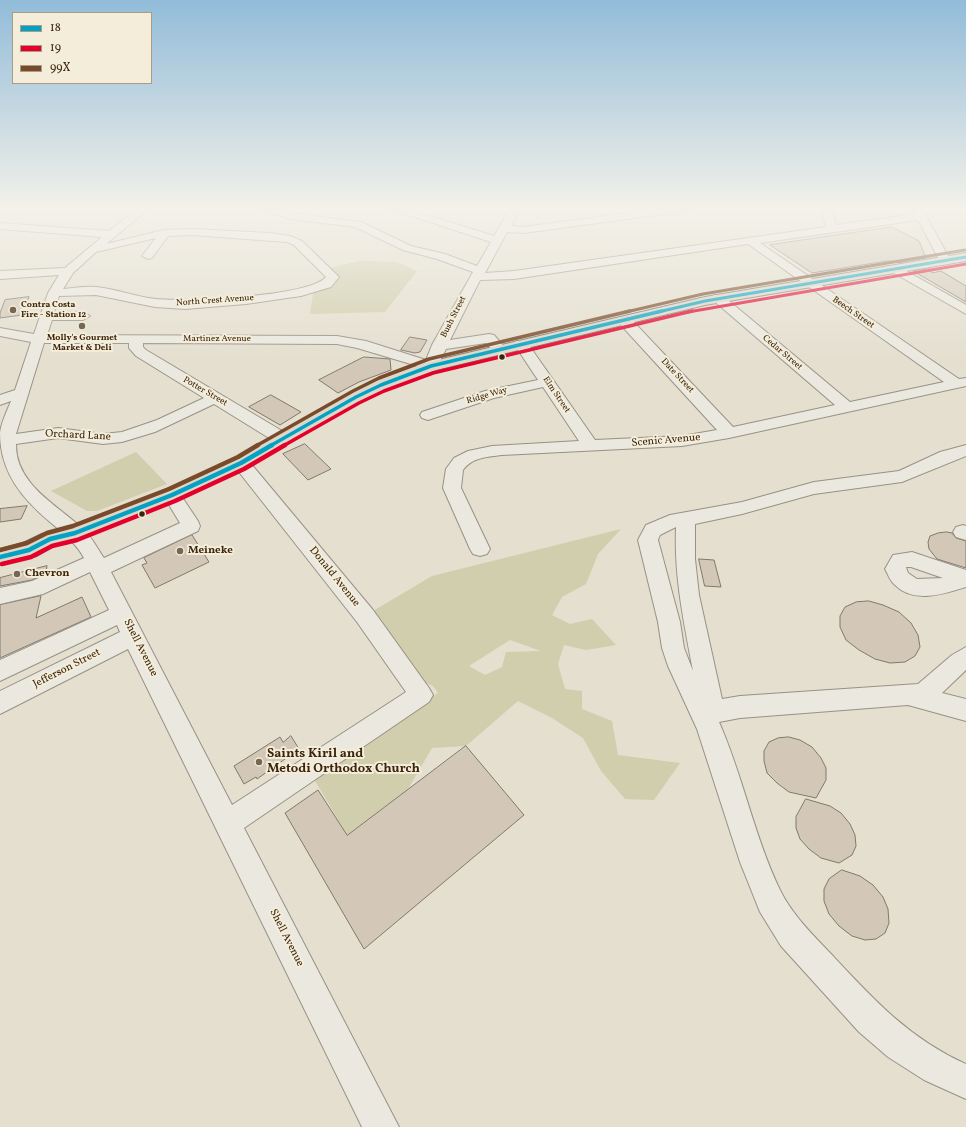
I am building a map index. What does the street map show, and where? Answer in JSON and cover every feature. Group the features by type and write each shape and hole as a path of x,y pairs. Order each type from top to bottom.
{"main road":[{"path":"0,557 29,550 50,539 75,533 172,495 241,463 356,398 382,385 431,366 718,298 952,260"},
{"path":"0,541 28,535 50,539"}],"street":[{"name":"Shell Avenue","path":"81,260 68,271 54,293 20,393 6,441 6,457 17,479 50,513 75,533 90,551 381,1127"},
{"name":"North Crest Avenue","path":"54,293 96,291 155,303 185,305 246,300 293,293 327,284 333,277 315,260"},
{"path":"450,260 480,271 514,275 621,260"},
{"name":"Bush Street","path":"431,366 439,345 463,297 486,260"},
{"name":"Beech Street","path":"777,260 961,383"},
{"path":"896,269 966,310"},
{"path":"0,275 68,271"},
{"name":"Cedar Street","path":"718,298 846,407"},
{"path":"46,316 83,316"},
{"name":"Date Street","path":"624,320 729,433"},
{"name":"Martinez Avenue","path":"0,332 39,339 337,340 358,343 405,360 431,366"},
{"path":"439,345 464,344 489,338 499,349"},
{"name":"Potter Street","path":"136,339 136,348 140,353 283,440"},
{"name":"Elm Street","path":"521,344 591,446"},
{"name":"Ridge Way","path":"428,415 490,394 548,382"},
{"name":"Scenic Avenue","path":"480,550 452,488 454,468 462,460 485,452 682,441 729,433 961,383"},
{"path":"0,400 20,393"},
{"name":"Orchard Lane","path":"6,441 48,433 94,439 124,437 153,426 215,398"},
{"path":"707,713 679,666 673,648 669,622 648,540 653,530 660,526 686,519 742,508 814,488 902,476 946,456 966,450"},
{"name":"Donald Avenue","path":"228,823 421,696 365,616 241,463"},
{"path":"0,596 36,588 97,565 191,526 172,495"},
{"path":"686,519 685,559 709,728 754,862 770,902 792,935 866,1015 900,1045 936,1068 966,1082"},
{"path":"0,671 128,624"},
{"name":"Jefferson Street","path":"0,703 128,624"},
{"path":"707,713 740,707 830,699 909,696 931,690 954,666 966,657"},
{"path":"909,696 966,710"}],"shaded area":[{"path":"359,261 397,262 417,271 385,312 310,314 314,288 327,284 325,269"},
{"path":"136,452 167,484 97,511 87,511 51,491"},
{"path":"621,529 598,554 586,584 562,597 552,615 570,624 592,619 616,645 586,650 564,645 558,664 565,689 582,691 582,709 612,721 618,755 680,763 654,800 625,799 601,771 583,738 552,718 518,701 466,746 432,748 408,789 347,835 314,779 438,693 433,686 424,682 373,611 432,576","holes":["510,640 541,651 506,652 502,667 485,675 469,666"]}],"building":[{"path":"792,260 917,260 898,263 895,261 887,261 812,273"},
{"path":"930,269 932,273 941,271 966,286 966,302 913,271"},
{"name":"Contra Costa Fire - Station 12","path":"29,297 22,315 0,318 0,313 5,300"},
{"path":"410,337 427,340 420,352 415,353 401,350"},
{"path":"364,357 390,359 391,370 359,382 338,393 319,380"},
{"path":"271,395 301,412 280,425 249,407"},
{"path":"305,444 331,469 308,480 283,454"},
{"path":"27,506 21,519 0,522 0,509"},
{"path":"947,532 952,533 956,538 966,541 966,568 937,559 929,549 928,542 930,536"},
{"name":"Meineke","path":"192,535 209,562 155,588 142,565 147,563 144,558"},
{"path":"699,559 714,560 721,587 705,586"},
{"path":"47,566 46,573 32,580 0,586 0,578"},
{"path":"41,596 36,618 82,597 91,617 0,658 0,605"},
{"path":"869,601 899,612 911,623 918,635 920,647 915,656 905,662 890,663 875,659 859,650 846,640 840,627 840,616 845,607 856,602"},
{"name":"Saints Kiril and Metodi Orthodox Church","path":"291,736 299,749 257,779 256,777 244,784 234,766 280,737 283,742"},
{"path":"789,737 800,740 812,747 821,758 826,768 826,780 816,798 789,792 767,773 764,761 764,751 769,742 778,738"},
{"path":"466,746 524,815 364,949 285,813 318,790 347,835"},
{"path":"806,799 830,806 841,813 850,824 855,835 856,846 852,855 839,863 821,858 809,849 800,839 796,828 796,817"},
{"path":"842,870 860,876 873,885 883,897 888,909 889,923 885,933 876,939 865,940 852,936 839,926 829,914 824,901 824,889 829,879"}],"transit line":[{"name":"99X","path":"0,550 27,543 47,533 73,526 169,489 238,457 353,391 379,378 429,359 703,294 908,260"},
{"name":"18","path":"0,557 29,550 50,539 75,533 172,495 241,463 356,397 381,385 431,366 705,301 951,260"},
{"name":"19","path":"2,564 31,557 52,546 77,540 175,501 244,469 359,403 384,391 433,373 706,308 966,264"}],"place":[{"name":"Contra Costa Fire - Station 12","path":"13,310"},
{"name":"Molly's Gourmet Market & Deli","path":"82,326"},
{"name":"Meineke","path":"180,551"},
{"name":"Chevron","path":"17,574"},
{"name":"Saints Kiril and Metodi Orthodox Church","path":"259,762"}]}
